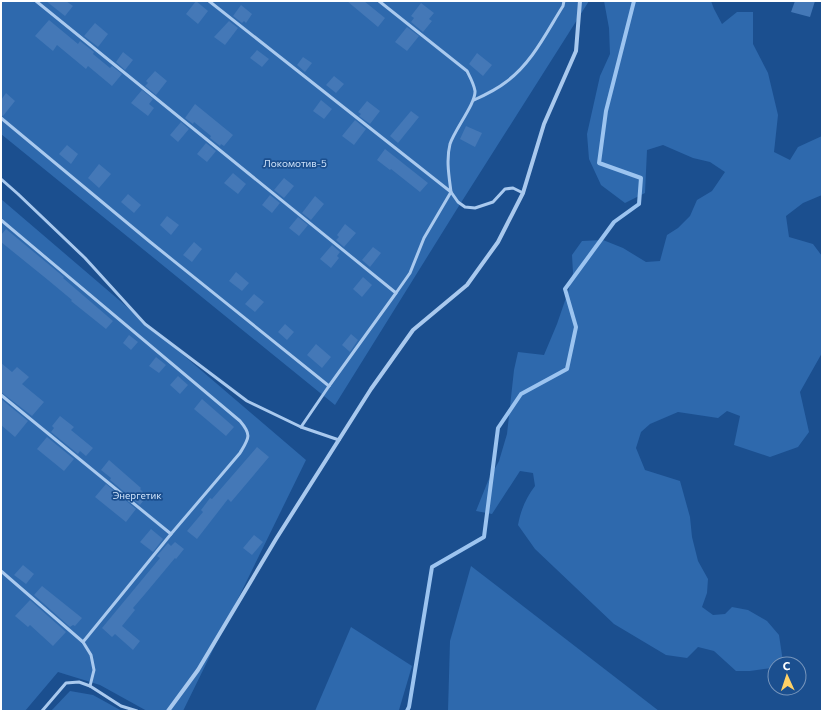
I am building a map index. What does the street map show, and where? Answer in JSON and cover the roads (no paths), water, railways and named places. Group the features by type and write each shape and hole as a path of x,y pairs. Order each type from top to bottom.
{"street":[{"path":"168,711 198,670 276,539 371,389 412,330 467,285 498,242 523,193 544,124 576,51 580,1"}],"lane":[{"path":"36,1 396,293"},
{"path":"209,1 451,192 458,202 465,207 475,208 493,202 505,189 513,188 523,193"},
{"path":"301,427 410,272 424,238 451,192 448,163 450,145 455,131 474,100 475,91 473,82 467,71 379,1"},
{"path":"474,100 507,82 526,64 563,6 564,1"},
{"path":"1,118 149,241 329,386"},
{"path":"1,179 85,258 145,324 247,401 301,427 339,440"},
{"path":"1,220 240,421 248,430 249,439 240,453 171,534 83,642"},
{"path":"1,395 171,534"},
{"path":"1,571 83,642 91,656 94,670 90,686"},
{"path":"42,711 66,683 79,682 90,686 121,706 138,711"}],"waterway":[{"path":"407,711 409,707 432,567 484,537 498,428 521,394 567,369 576,327 565,289 614,222 639,204 641,178 599,163 606,111 634,1"}],"park label":[{"name":"Локомотив-5","path":"295,163"},
{"name":"Энергетик","path":"137,495"}]}
